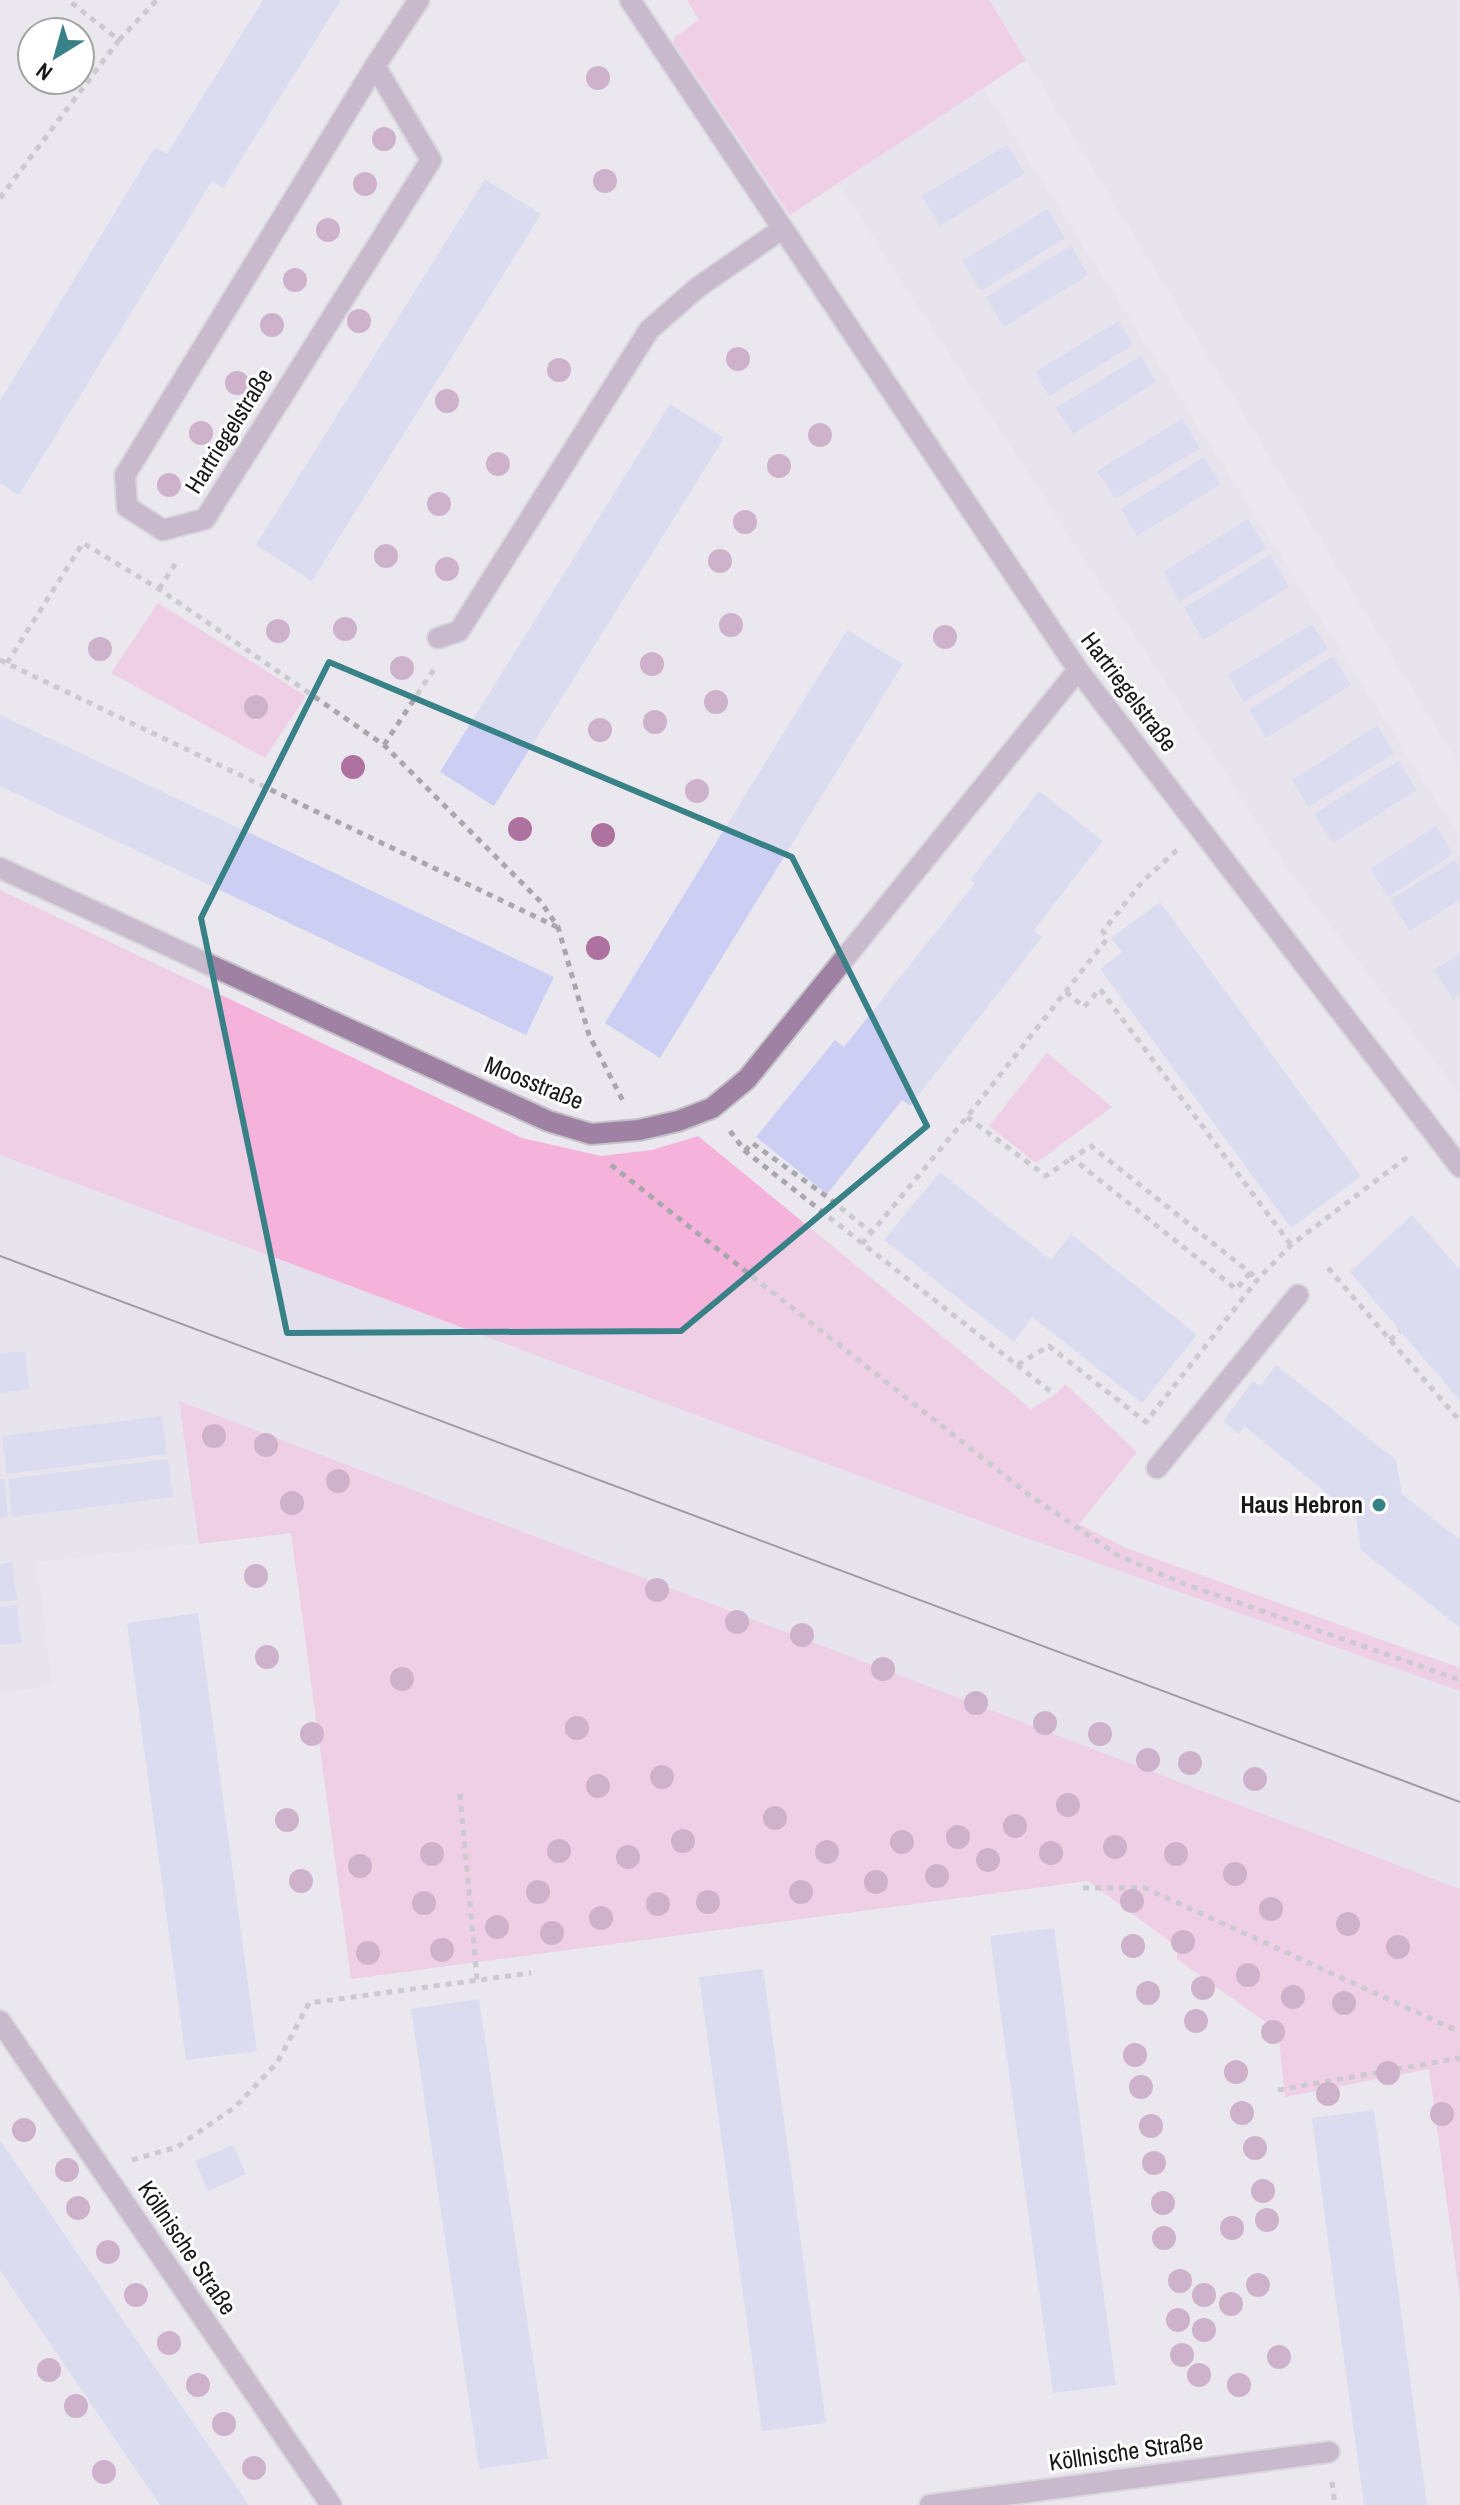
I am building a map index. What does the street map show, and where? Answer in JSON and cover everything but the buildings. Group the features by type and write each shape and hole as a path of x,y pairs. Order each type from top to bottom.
{"street":[{"name":"Hartriegelstraße","path":"375,66 431,160 205,519 163,530 127,507 125,475 375,66 419,0"},
{"name":"Hartriegelstraße","path":"630,0 1078,670 1460,1167"},
{"path":"438,638 459,631 649,330 697,288 782,229"},
{"name":"Moosstraße","path":"0,868 548,1121 591,1134 639,1130 678,1121 712,1108 747,1079 1078,670"},
{"path":"1157,1468 1298,1295"},
{"name":"Köllnische Straße","path":"0,2021 331,2505"},
{"name":"Köllnische Straße","path":"930,2505 1329,2452"}],"path":[{"path":"68,0 119,40"},
{"path":"0,198 119,40 157,0"},
{"path":"7,663 83,543 159,589 384,745 541,902 558,927 589,1035 639,1130"},
{"path":"384,745 459,631"},
{"path":"0,660 558,927"},
{"path":"862,1244 1066,992 1107,939 1103,931 1163,861"},
{"path":"1066,992 1084,1007 1100,989 1291,1245"},
{"path":"712,1108 745,1151 1055,1395"},
{"path":"967,1117 1046,1176 1091,1146 1258,1279"},
{"path":"1017,1365 1049,1346 1146,1422 1258,1279 1291,1245 1434,1136"},
{"path":"745,1151 752,1143 872,1233"},
{"path":"601,1156 1032,1497 1119,1556 1182,1583 1460,1680"},
{"path":"1072,1158 1236,1289 1250,1273"},
{"path":"1328,1268 1460,1421"},
{"path":"1390,1340 1400,1331"},
{"path":"460,1794 477,1980"},
{"path":"1083,1888 1145,1888 1460,2032"},
{"path":"101,2169 177,2147 235,2107 277,2063 309,2003 531,1973"},
{"path":"1278,2090 1460,2058"}],"highlighted area":[{"path":"329,662 792,857 927,1126 681,1331 287,1333 201,918"}],"shaded area":[{"path":"687,0 989,0 1026,60 790,215 673,42 675,37 699,20"},
{"path":"989,0 1460,0 1460,767 1026,60"},
{"path":"983,88 1460,838 1460,1094 1290,872 838,184"},
{"path":"158,603 306,696 265,758 111,673"},
{"path":"0,890 522,1138 601,1156 652,1150 698,1136 1031,1409 1055,1395 1065,1384 1137,1452 1079,1524 1126,1548 1460,1668 1460,1691 1015,1534 0,1155"},
{"path":"1047,1053 1112,1107 1036,1163 989,1126"},
{"path":"0,1155 1015,1534 1460,1691 1460,1889 180,1402 199,1544 37,1562 52,1685 0,1694"},
{"path":"179,1401 1460,1889 1460,2298 1429,2069 1285,2097 1278,2031 1177,1959 1177,1947 1088,1881 351,1979 291,1533 199,1544"}],"tram line":[{"path":"0,1256 1460,1802"}],"place":[{"name":"Haus Hebron","path":"1379,1505"}]}
